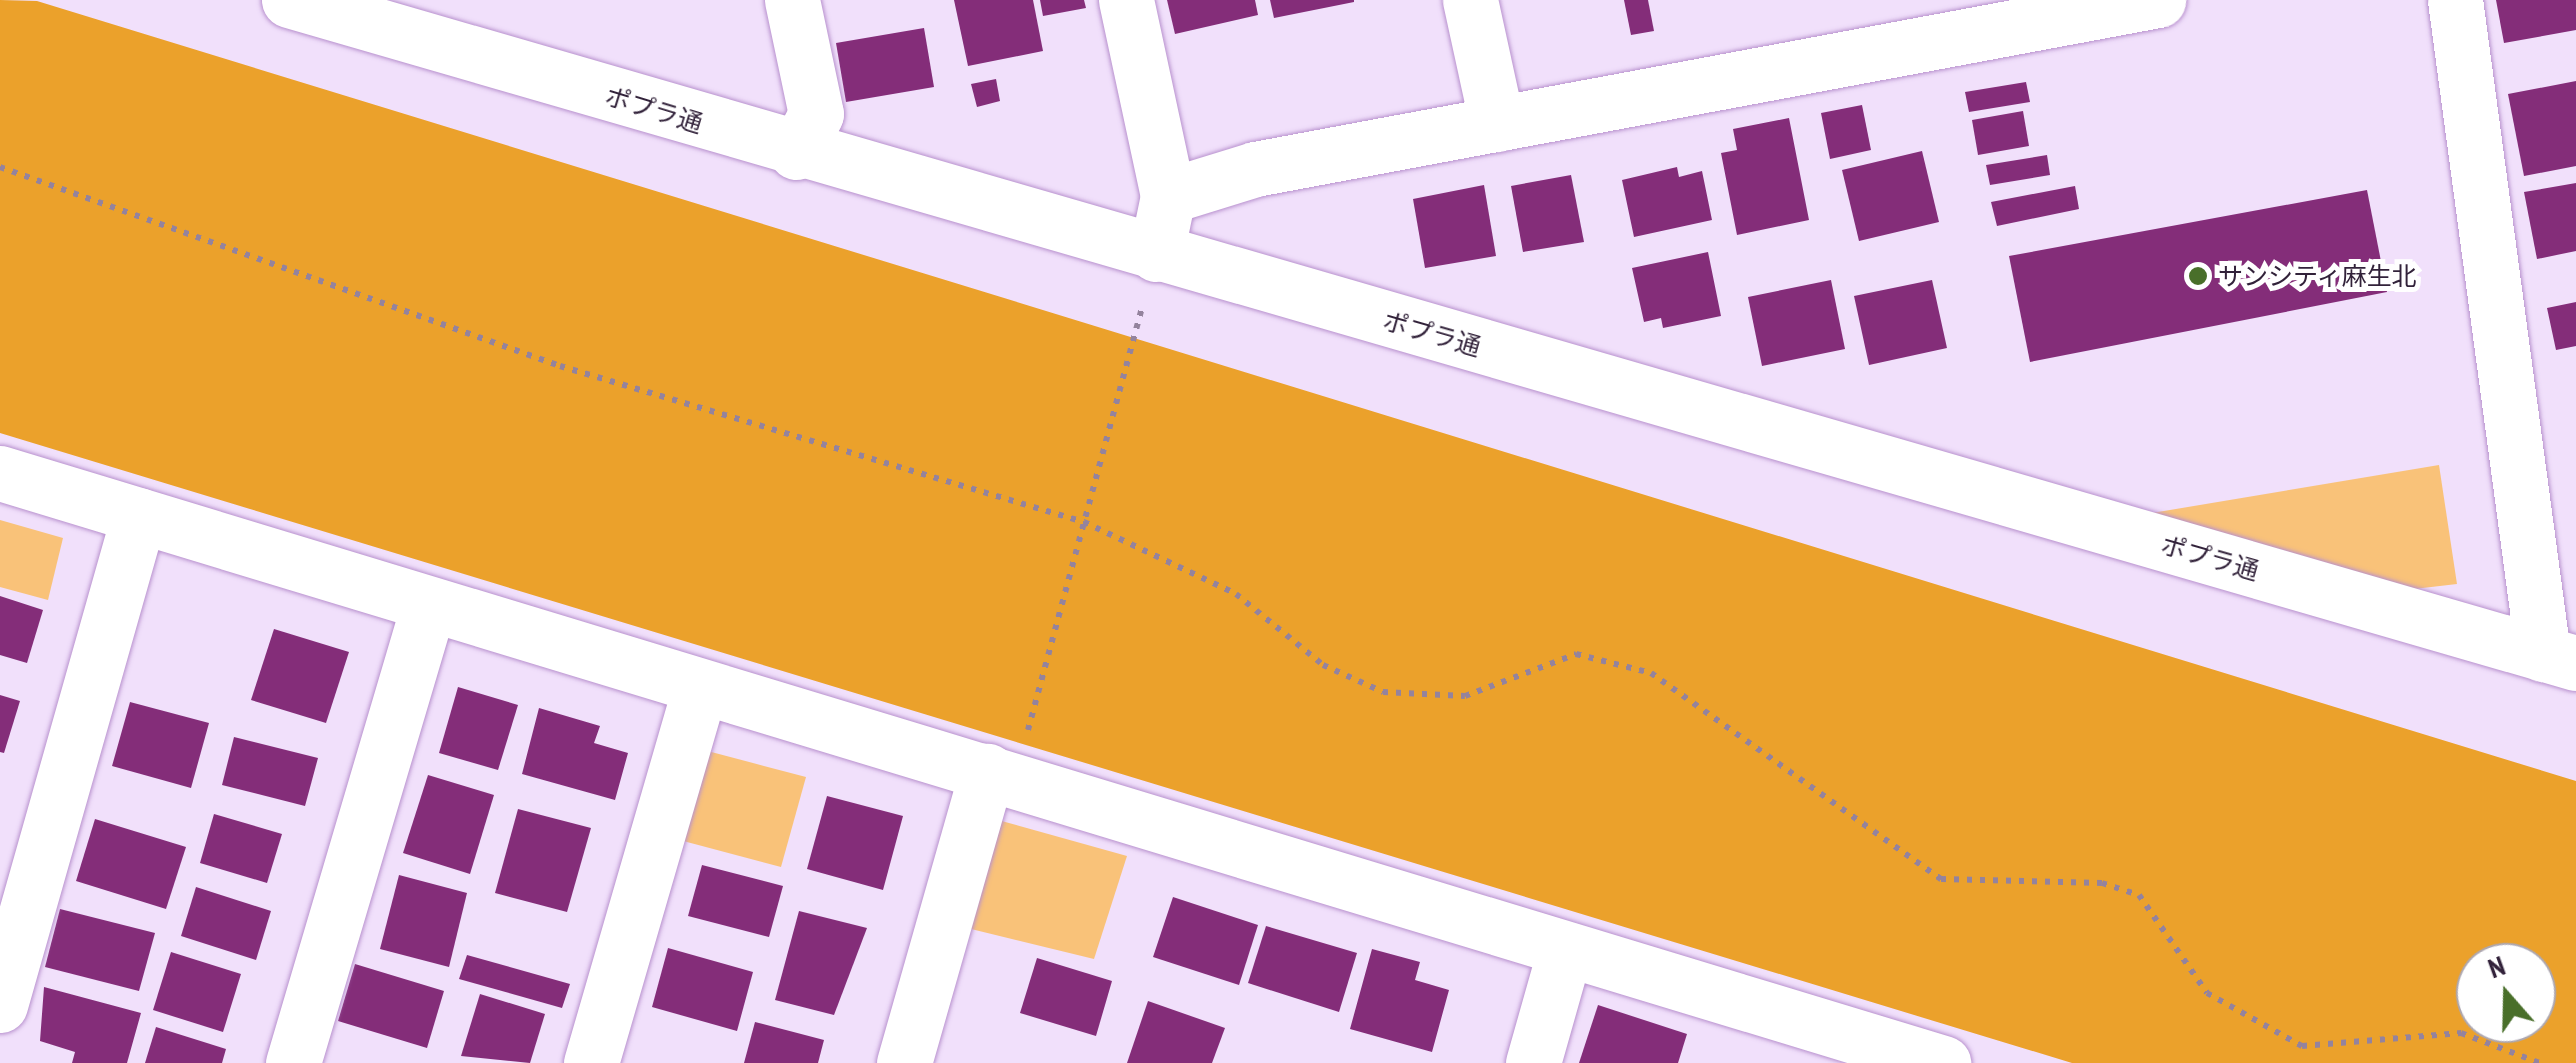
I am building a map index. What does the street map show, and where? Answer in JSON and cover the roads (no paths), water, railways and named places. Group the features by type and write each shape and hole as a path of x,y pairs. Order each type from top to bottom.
{"street":[{"name":"ポプラ通","path":"290,0 796,152 2560,658"},
{"path":"792,0 816,114 796,152"},
{"path":"1126,0 1168,196 1156,254"},
{"path":"1470,0 1497,124"},
{"path":"1168,196 1255,169 2158,0"},
{"path":"2455,0 2560,658"},
{"path":"0,473 1566,950 1844,1049 1943,1063"},
{"path":"0,1005 139,515"},
{"path":"293,1063 428,606"},
{"path":"591,1063 700,687"},
{"path":"904,1063 1009,778"},
{"path":"1532,1063 1566,950"}],"place":[{"name":"サンシティ麻生北","path":"2198,276"}]}
